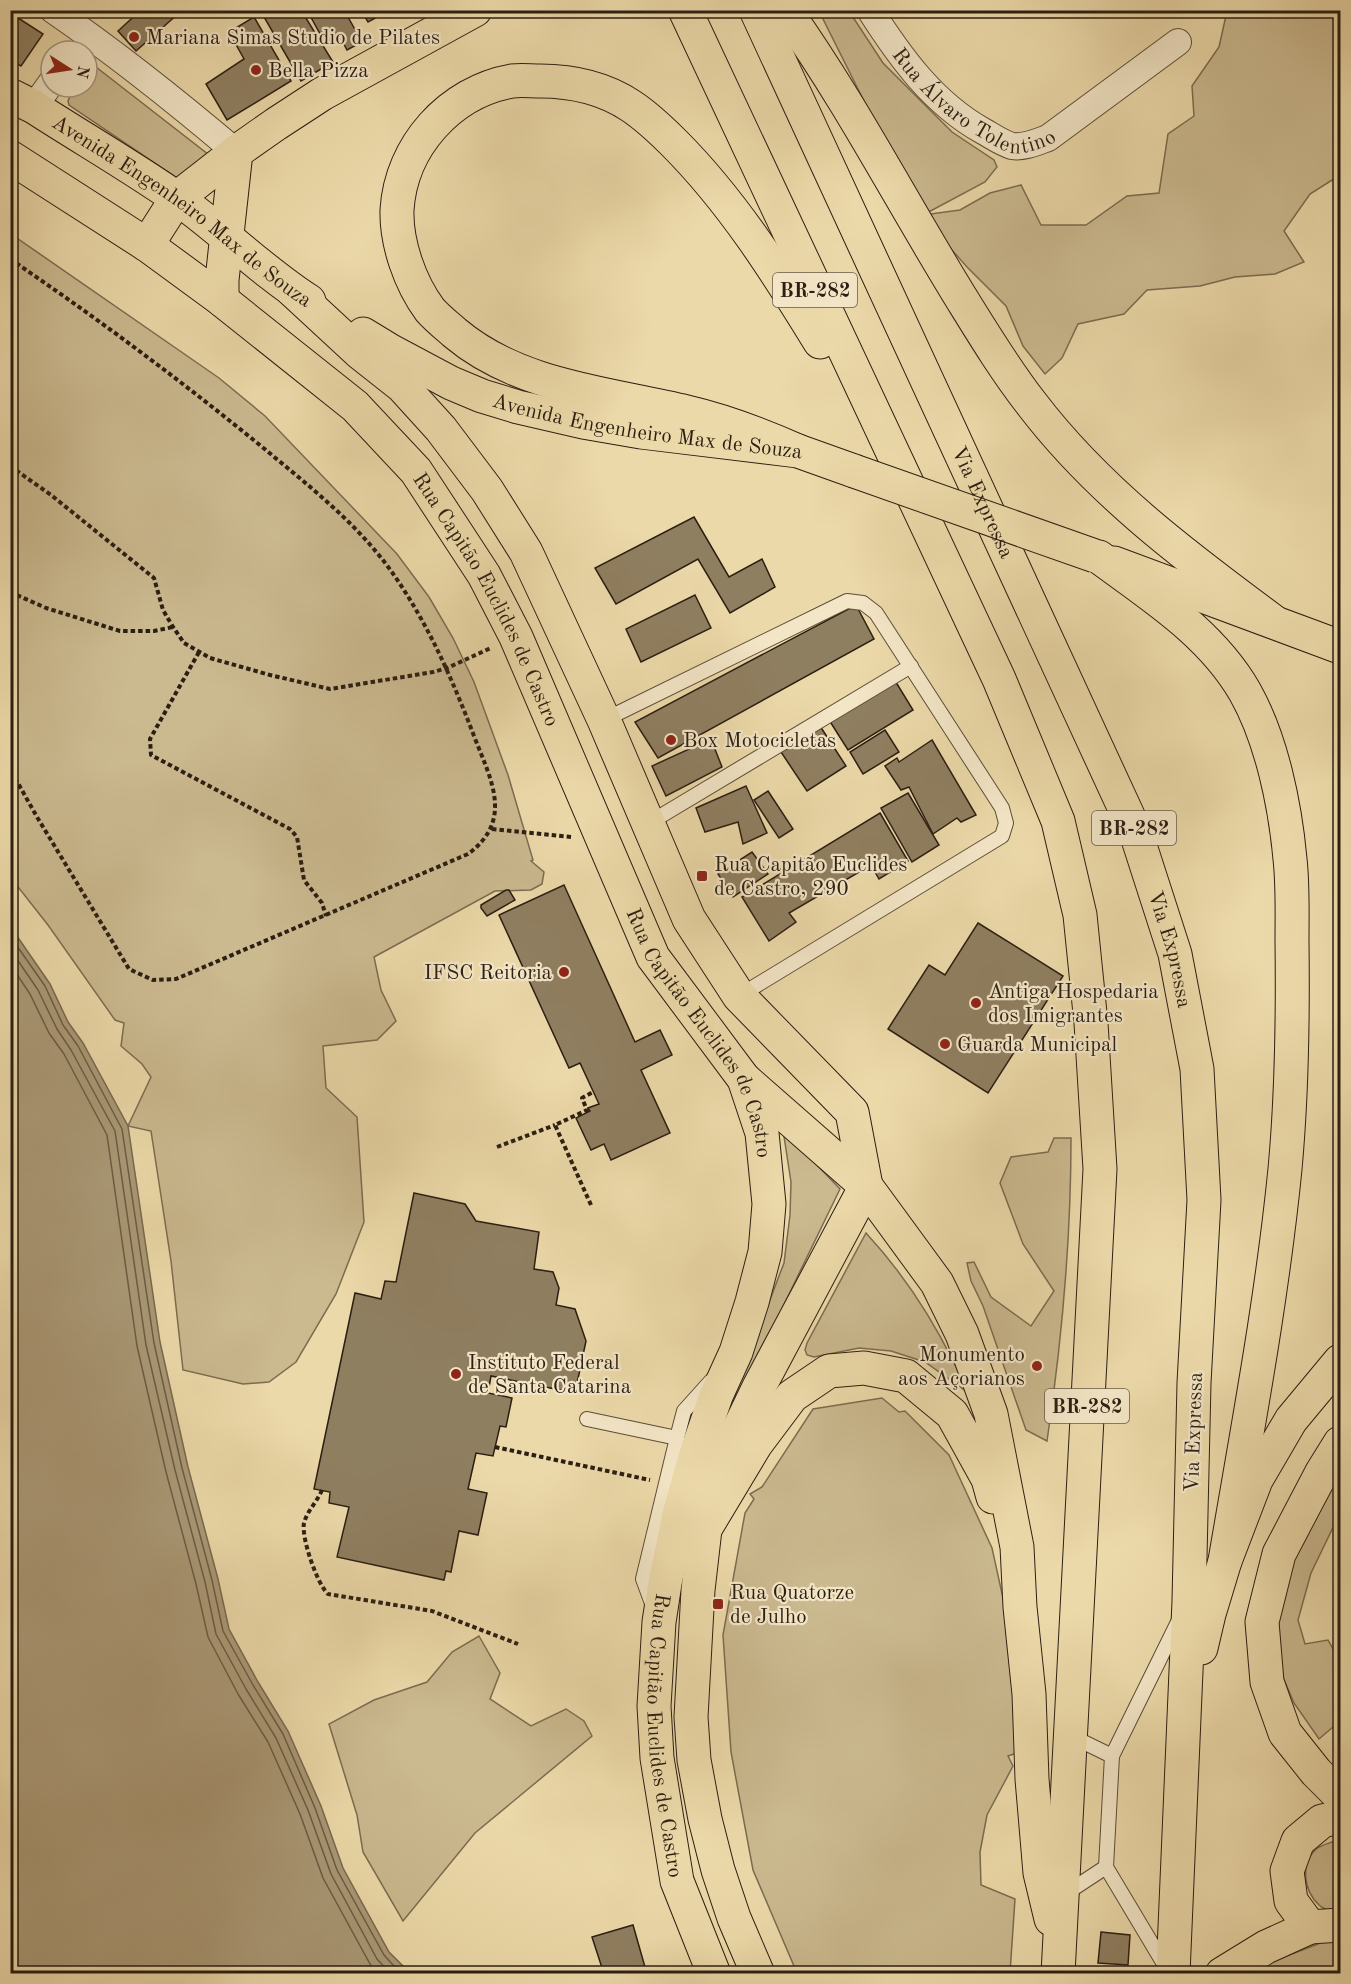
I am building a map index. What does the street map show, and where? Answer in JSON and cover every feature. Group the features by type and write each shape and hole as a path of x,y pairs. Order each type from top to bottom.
{"main road":[{"path":"10,157 147,245 177,198 236,152 322,94 475,10"},
{"name":"BR-282","path":"685,10 999,679 1058,821 1080,915 1091,1023 1100,1169 1058,1963"},
{"name":"Via Expressa","path":"756,10 1136,833 1175,954 1197,1069 1204,1200 1194,1383 1184,1719 1171,1974"},
{"path":"785,10 820,60 929,247 987,339 1031,403 1113,494 1200,566 1273,621"},
{"path":"798,451 749,429 687,412 574,388 533,376 492,358 456,334 431,310 412,277 401,247 397,210 405,172 416,148 430,128 448,110 473,94 513,81 555,81 598,88 631,106 661,130 713,186 740,221 795,302 830,358 946,569"},
{"name":"Avenida Engenheiro Max de Souza","path":"32,95 177,198 292,290 391,351 451,383 518,407 583,422 641,432 798,451 1097,557 1341,647"},
{"path":"222,300 236,152"},
{"name":"Rua Capitão Euclides de Castro","path":"147,245 222,300 355,406 416,471 484,575 516,636 653,957 744,1079 762,1133 769,1204 765,1252 736,1352 716,1396 680,1510 659,1622 654,1706 657,1758 677,1881 714,1974"},
{"path":"292,290 359,352 402,386 441,429 487,490 526,552 604,720 688,919 739,996 852,1112 866,1186"},
{"path":"1097,557 1192,626 1223,658 1240,685 1264,736 1283,804 1291,861 1293,1008 1285,1169 1270,1286 1226,1561"},
{"path":"744,1079 866,1186 937,1283 962,1334 990,1414 1017,1547 1040,1873 1058,1963"},
{"name":"Rua Capitão Euclides de Castro","path":"758,1974 734,1918 718,1870 705,1819 694,1760 691,1717 697,1603 705,1529 717,1482 733,1441 866,1186"},
{"path":"1184,1719 1209,1614 1256,1480 1291,1420 1341,1361"},
{"path":"705,1529 756,1444 792,1396 829,1371 864,1368 906,1376 952,1414 988,1479 1020,1607"},
{"path":"1341,1443 1322,1472 1279,1554 1262,1622 1267,1683 1285,1733 1316,1772 1341,1796"},
{"path":"1325,1926 1291,1902 1287,1870 1298,1841 1322,1821 1341,1817"},
{"path":"677,1881 718,1870"},
{"path":"1222,1974 1266,1947 1325,1926"}],"street":[{"path":"53,10 77,39"},
{"name":"Rua Álvaro Tolentino","path":"881,15 931,93 973,126 1013,146 1029,145 1048,138 1178,42"},
{"path":"99,55 188,111 236,152"}],"lane":[{"path":"604,720 847,601 863,603 876,613 1002,808 1006,823 1002,836 739,996"},
{"path":"649,823 911,666"},
{"path":"659,1622 643,1579 684,1411 736,1352"},
{"path":"587,1419 677,1438"},
{"path":"1171,1974 1106,1867 1112,1756 1188,1601"},
{"path":"1070,1735 1112,1756"},
{"path":"1062,1895 1106,1867"}],"path":[{"path":"10,259 80,306 183,382 308,485 380,556 397,579 431,635 447,668 490,776 495,816 492,829 482,844 468,854 176,979 153,980 129,969 10,769"},
{"path":"10,466 51,495 154,578 163,610 184,643 210,658 270,675 330,688 447,668 495,646"},
{"path":"10,592 46,608 120,631 154,632 173,627"},
{"path":"199,652 150,739 151,755 290,829 297,837 304,880 322,903 326,916"},
{"path":"492,829 576,838"},
{"path":"497,1147 587,1110 582,1098 593,1092"},
{"path":"555,1125 591,1205"},
{"path":"495,1447 665,1483"},
{"path":"322,1490 303,1526 315,1574 328,1594 432,1611 518,1644"}],"shaded area":[{"path":"819,11 849,11 883,63 952,132 994,160 997,167 985,182 923,215 960,210 990,193 1021,185 1041,225 1086,225 1127,196 1159,193 1168,134 1194,116 1192,86 1219,47 1227,11 1340,11 1340,175 1310,194 1284,231 1304,262 1275,274 1235,277 1200,286 1147,290 1124,314 1078,324 1062,358 1045,374 1023,346 1006,306 967,267 921,215"},
{"path":"99,69 209,155 177,178 69,105 69,99 99,99"},
{"path":"11,234 219,378 265,416 397,554 429,597 453,638 474,682 508,775 533,860 531,861 544,872 542,884 531,890 495,891 374,957 381,990 396,1021 377,1040 323,1046 326,1088 357,1117 364,1222 336,1294 296,1362 269,1382 243,1384 183,1370 171,1261 151,1131 128,1126 151,1077 142,1064 121,1046 124,1023 115,1020 48,925 11,878"},
{"path":"783,1130 840,1189 728,1420 742,1373 784,1263 790,1215 791,1182"},
{"path":"1054,1138 1071,1138 1071,1176 1065,1290 1047,1441 1026,1430 983,1306 971,1281 967,1263 974,1262 991,1297 1031,1326 1054,1291 1023,1244 1000,1183 1011,1157 1048,1152"},
{"path":"866,1233 892,1263 926,1311 960,1374 967,1392 925,1362 891,1351 859,1348 814,1357 807,1355 805,1350 807,1343"},
{"path":"882,1398 899,1412 905,1411 949,1455 992,1548 1010,1630 1017,1753 1008,1756 1013,1766 987,1815 980,1852 981,1885 1015,1899 1010,1973 797,1973 753,1870 731,1752 723,1635 745,1513 754,1499 750,1494 762,1487 813,1409"},
{"path":"1340,1468 1340,1513 1311,1573 1298,1620 1305,1644 1328,1640 1340,1661 1340,1721 1319,1739 1294,1703 1277,1663 1275,1623 1289,1556"},
{"path":"479,1636 500,1673 490,1699 531,1726 566,1709 584,1721 592,1736 475,1833 403,1921 363,1852 357,1815 329,1724 374,1700 427,1682 452,1652"},
{"path":"1340,1842 1340,1914 1326,1910 1319,1905 1310,1893 1306,1878 1310,1856 1318,1847"},
{"path":"1340,1939 1340,1973 1248,1974 1253,1969 1323,1942"}],"water":[{"path":"10,926 50,984 68,1022 83,1043 128,1126 160,1342 188,1467 229,1629 288,1731 321,1806 343,1868 389,1952 410,1973 11,1973"}],"building":[{"path":"141,10 176,10 179,13 136,51 118,31"},
{"path":"260,10 301,10 333,62 301,81"},
{"path":"307,10 344,10 362,42 347,50 339,35 325,43"},
{"path":"361,10 390,10 368,22"},
{"path":"15,16 43,34 21,66 10,60 10,23"},
{"name":"Bella Pizza","path":"254,17 291,81 227,120 206,84 244,59 229,32"},
{"path":"694,517 729,577 762,559 775,587 730,613 698,559 616,604 595,568"},
{"path":"695,595 711,628 641,662 626,629"},
{"path":"856,605 874,639 658,758 635,722"},
{"path":"894,679 913,710 848,750 829,720"},
{"path":"820,726 846,766 807,791 781,752"},
{"path":"885,730 899,752 863,774 850,752"},
{"path":"711,739 722,767 666,796 652,766"},
{"path":"932,740 976,815 961,822 957,818 933,834 909,787 901,790 885,766 897,758 899,762"},
{"path":"746,786 767,833 743,844 738,822 705,832 696,808"},
{"path":"768,791 793,829 779,838 754,800"},
{"path":"908,793 939,845 912,862 881,808"},
{"path":"880,813 908,861 879,879 871,865 789,913 796,922 769,941 742,897"},
{"path":"752,852 768,874 733,897 718,874"},
{"name":"IFSC Reitoria","path":"564,885 635,1042 660,1030 672,1055 641,1070 670,1133 611,1160 604,1144 591,1150 576,1118 590,1111 588,1108 599,1104 580,1063 569,1068 499,915"},
{"path":"509,890 515,900 487,916 481,905"},
{"name":"Antiga Hospedaria dos Imigrantes","path":"978,923 1063,976 988,1093 888,1029 929,965 945,975"},
{"path":"414,1193 465,1204 476,1221 539,1232 534,1269 553,1272 559,1288 556,1305 575,1309 586,1341 575,1393 491,1376 488,1393 512,1398 506,1427 500,1426 493,1456 476,1453 468,1489 487,1493 478,1535 459,1531 451,1572 446,1571 444,1580 337,1557 349,1507 329,1503 330,1492 314,1489 355,1293 381,1299 385,1281 396,1282"},
{"path":"633,1925 647,1974 604,1974 592,1937"},
{"path":"1101,1932 1130,1935 1128,1965 1098,1963"}],"place":[{"name":"Mariana Simas Studio de Pilates","path":"134,37"},
{"name":"Bella Pizza","path":"256,70"},
{"name":"Box Motocicletas","path":"671,740"},
{"name":"Rua Capitão Euclides de Castro, 290","path":"702,876"},
{"name":"IFSC Reitoria","path":"564,972"},
{"name":"Antiga Hospedaria dos Imigrantes","path":"976,1003"},
{"name":"Guarda Municipal","path":"945,1044"},
{"name":"Monumento aos Açorianos","path":"1037,1366"},
{"name":"Instituto Federal de Santa Catarina","path":"456,1374"},
{"name":"Rua Quatorze de Julho","path":"718,1604"}]}
